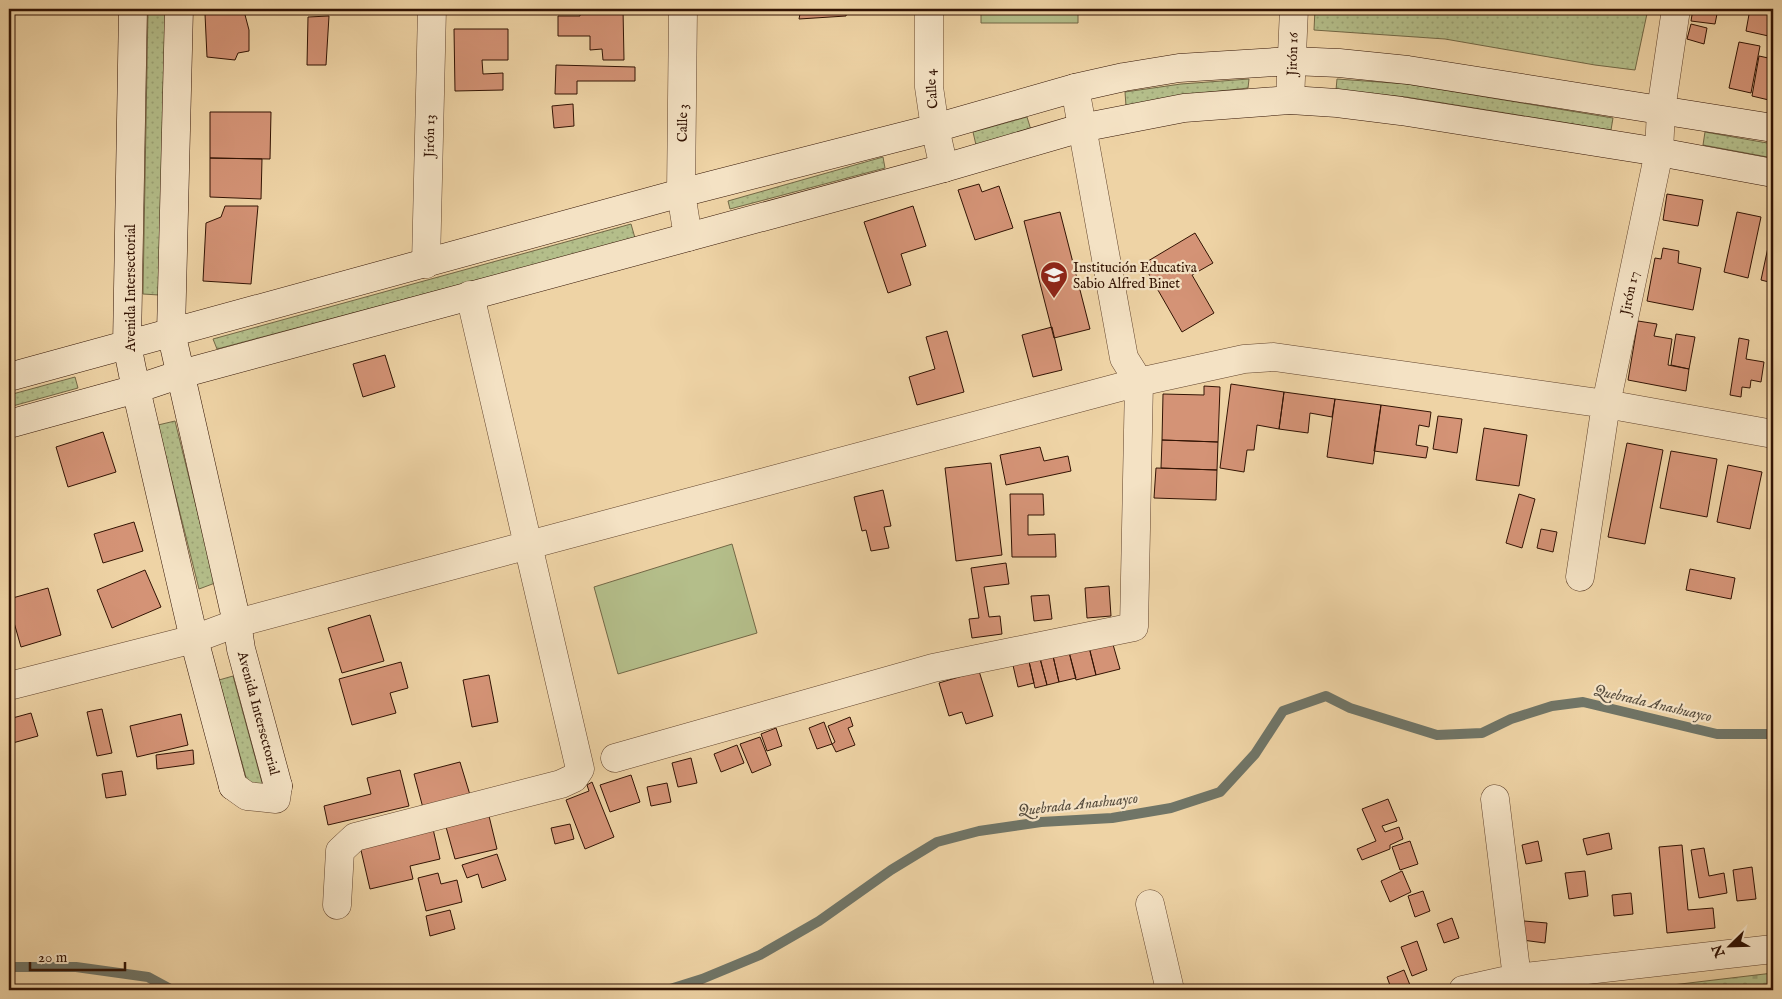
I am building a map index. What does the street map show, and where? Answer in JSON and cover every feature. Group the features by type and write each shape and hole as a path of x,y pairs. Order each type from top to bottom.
{"street":[{"name":"Avenida Intersectorial","path":"133,9 127,345 194,639 233,786 247,796 276,799 278,786 241,649 237,623 171,332 179,9"},
{"name":"Jirón 13","path":"426,264 432,9"},
{"name":"Calle 3","path":"683,9 680,194 688,237"},
{"name":"Calle 4","path":"929,9 929,87 935,128 944,168"},
{"name":"Jirón 16","path":"1290,100 1294,9"},
{"name":"Jirón 17","path":"1580,577 1606,404 1658,152 1661,110 1676,9"},
{"path":"9,377 680,194 935,128 1075,88 1124,77 1179,68 1292,61 1339,63 1408,70 1773,128"},
{"path":"614,758 933,668 1134,627 1139,382 1124,358 1075,88"},
{"path":"9,424 136,389 181,374 944,168 1081,128 1184,108 1290,100 1338,103 1401,111 1658,152 1773,173"},
{"path":"337,905 340,851 355,838 561,784 574,778 580,769 470,296"},
{"path":"9,686 194,639 237,623 1139,382 1244,359 1274,357 1606,404 1773,434"},
{"path":"1494,799 1517,978"},
{"path":"1150,904 1170,990"},
{"path":"1463,990 1517,978 1773,949"}],"green space":[{"path":"148,9 166,9 159,295 143,294"},
{"path":"981,9 1078,9 1078,23 981,23"},
{"path":"1315,9 1648,9 1635,70 1595,65 1445,39 1314,30"},
{"path":"1249,79 1248,88 1182,95 1126,106 1125,92 1181,84"},
{"path":"1337,79 1407,84 1613,118 1611,130 1406,97 1336,90"},
{"path":"1027,117 1031,130 976,145 973,132"},
{"path":"1705,132 1773,144 1773,158 1703,145"},
{"path":"883,157 885,168 730,209 728,201"},
{"path":"631,224 635,238 217,349 213,339"},
{"path":"75,377 78,388 9,407 9,395"},
{"path":"175,421 215,583 199,589 158,425"},
{"path":"732,544 757,633 618,674 594,587"},
{"path":"233,676 264,790 249,788 219,680"},
{"path":"1773,973 1773,990 1630,990"}],"building":[{"path":"358,9 375,9 375,11 358,12"},
{"path":"472,9 536,9 536,12 472,12"},
{"path":"580,9 623,9 624,60 603,60 602,49 590,50 590,36 558,36 558,16 580,16"},
{"path":"801,9 848,9 846,16 799,19"},
{"path":"1693,9 1718,9 1715,24 1691,21"},
{"path":"1750,9 1773,9 1773,37 1746,31"},
{"path":"244,11 249,30 249,51 238,53 235,60 207,57 205,14"},
{"path":"329,16 326,65 307,65 308,17"},
{"path":"1691,24 1707,28 1704,44 1687,39"},
{"path":"454,29 508,29 508,60 482,60 483,74 503,73 503,90 455,91"},
{"path":"1739,42 1760,46 1751,93 1729,88"},
{"path":"1759,56 1773,59 1773,101 1752,96"},
{"path":"556,65 635,67 635,81 577,81 577,94 555,94"},
{"path":"573,104 574,126 554,128 552,106"},
{"path":"210,112 271,112 270,159 210,158"},
{"path":"210,158 262,159 261,199 210,197"},
{"path":"979,184 982,192 999,186 1013,228 975,240 958,190"},
{"path":"1667,194 1703,200 1698,226 1663,220"},
{"path":"225,206 258,206 251,284 203,281 206,223 221,217"},
{"path":"913,206 926,246 901,254 911,285 888,293 864,222"},
{"path":"1060,212 1090,329 1054,338 1024,221"},
{"path":"1737,212 1761,217 1748,278 1724,272"},
{"path":"1195,233 1213,263 1192,275 1214,313 1182,332 1143,264"},
{"path":"1770,238 1773,239 1773,283 1761,280"},
{"path":"1663,248 1679,251 1678,263 1701,268 1693,310 1647,301 1655,258 1661,259"},
{"path":"1638,321 1657,324 1654,336 1672,339 1668,365 1689,369 1686,391 1628,380"},
{"path":"1052,327 1062,370 1033,377 1022,335"},
{"path":"947,331 964,392 917,405 909,377 935,369 926,337"},
{"path":"1676,334 1695,337 1689,369 1671,365"},
{"path":"1739,338 1749,340 1746,359 1764,362 1761,382 1751,380 1750,388 1742,387 1741,397 1730,395"},
{"path":"385,355 395,387 363,397 353,364"},
{"path":"1231,384 1284,392 1279,429 1257,425 1254,450 1247,450 1244,472 1220,468"},
{"path":"1204,386 1220,387 1218,442 1162,440 1163,394 1204,395"},
{"path":"1284,392 1335,399 1332,417 1310,413 1308,433 1279,429"},
{"path":"1335,399 1381,405 1373,464 1327,457"},
{"path":"1381,405 1431,412 1429,427 1419,425 1416,445 1428,447 1426,458 1374,451"},
{"path":"1438,416 1462,419 1457,453 1433,449"},
{"path":"1484,428 1527,435 1519,486 1476,480"},
{"path":"103,432 116,472 68,487 56,447"},
{"path":"1162,440 1218,442 1217,470 1161,468"},
{"path":"1627,443 1663,450 1645,544 1608,537"},
{"path":"1040,447 1044,461 1068,456 1071,471 1006,485 1000,455"},
{"path":"1671,451 1717,459 1707,517 1660,508"},
{"path":"991,463 1002,555 956,561 945,468"},
{"path":"1728,465 1762,472 1750,529 1717,522"},
{"path":"1156,468 1217,470 1216,500 1154,498"},
{"path":"883,490 891,526 884,527 889,548 871,551 866,530 862,531 854,497"},
{"path":"1010,494 1043,494 1044,515 1028,515 1028,535 1055,534 1056,557 1012,557"},
{"path":"1519,494 1535,499 1522,548 1506,543"},
{"path":"134,522 143,551 103,563 94,534"},
{"path":"1541,529 1557,532 1553,552 1537,548"},
{"path":"1006,563 1009,584 984,587 989,617 1000,616 1002,634 972,638 969,619 979,618 971,568"},
{"path":"1690,569 1735,578 1731,599 1686,590"},
{"path":"145,570 161,607 112,628 97,590"},
{"path":"1109,586 1111,616 1087,618 1085,588"},
{"path":"48,588 61,635 21,647 9,599"},
{"path":"1049,595 1052,619 1034,621 1031,596"},
{"path":"370,615 384,661 342,673 328,628"},
{"path":"1112,641 1120,669 1096,675 1089,647"},
{"path":"1089,647 1096,675 1076,680 1069,652"},
{"path":"1069,652 1076,678 1059,682 1053,656"},
{"path":"1039,655 1047,685 1035,688 1028,657"},
{"path":"1053,656 1059,682 1047,685 1040,658"},
{"path":"1028,657 1034,683 1018,687 1012,661"},
{"path":"401,662 408,688 390,693 396,713 352,725 339,679"},
{"path":"979,671 993,716 966,724 962,712 949,716 939,683"},
{"path":"489,675 498,722 472,727 463,680"},
{"path":"102,709 112,753 97,756 87,712"},
{"path":"31,713 38,736 9,744 9,719"},
{"path":"181,714 188,745 137,757 130,726"},
{"path":"850,717 853,726 848,728 855,745 836,752 832,744 835,742 828,726"},
{"path":"824,722 832,744 817,749 809,728"},
{"path":"776,728 782,746 767,751 761,734"},
{"path":"760,737 771,765 752,773 740,744"},
{"path":"737,745 744,763 721,772 714,754"},
{"path":"193,750 194,764 157,769 156,755"},
{"path":"691,758 697,783 678,787 672,763"},
{"path":"460,762 470,795 423,808 414,774"},
{"path":"400,770 409,806 328,825 324,806 371,794 367,778"},
{"path":"122,771 126,795 106,798 102,774"},
{"path":"631,775 640,802 610,812 600,785"},
{"path":"592,782 614,837 585,849 566,800 589,791 587,785"},
{"path":"667,783 671,802 651,806 647,787"},
{"path":"1388,799 1397,821 1382,826 1385,832 1399,827 1403,839 1390,845 1390,849 1362,860 1357,849 1376,841 1362,809"},
{"path":"489,816 497,849 455,859 446,827"},
{"path":"570,824 574,839 555,844 551,828"},
{"path":"433,829 440,859 410,866 413,879 370,889 360,846"},
{"path":"1609,833 1612,849 1587,855 1583,839"},
{"path":"1410,841 1418,864 1400,870 1392,847"},
{"path":"1538,841 1542,861 1526,864 1522,845"},
{"path":"1682,845 1688,910 1713,908 1715,928 1667,933 1659,847"},
{"path":"1704,848 1709,876 1724,873 1727,893 1699,898 1691,850"},
{"path":"497,854 506,880 482,888 478,874 467,878 462,865"},
{"path":"1752,867 1756,899 1737,901 1733,870"},
{"path":"1402,871 1411,892 1390,902 1381,881"},
{"path":"1585,871 1588,896 1569,899 1565,873"},
{"path":"438,873 441,884 457,880 462,902 426,911 418,878"},
{"path":"1423,891 1430,911 1415,917 1408,896"},
{"path":"1631,893 1633,914 1614,916 1612,895"},
{"path":"450,910 455,929 430,936 426,916"},
{"path":"1452,918 1459,938 1444,943 1437,924"},
{"path":"1524,921 1547,923 1545,943 1522,940"},
{"path":"1417,941 1427,970 1412,976 1401,947"},
{"path":"1404,970 1412,990 1386,990 1391,988 1387,977"}],"waterway":[{"name":"Quebrada Anashuayco","path":"667,990 702,979 760,955 819,921 891,870 937,842 979,831 1041,822 1112,818 1171,808 1220,792 1255,754 1283,711 1326,696 1350,708 1437,735 1482,733 1511,719 1552,706 1583,702 1717,734 1773,734"},
{"name":"Quebrada Anashuayco","path":"9,967 76,967 148,977 172,990"}],"place":[{"name":"Institución Educativa Sabio Alfred Binet","path":"1054,299"}]}
